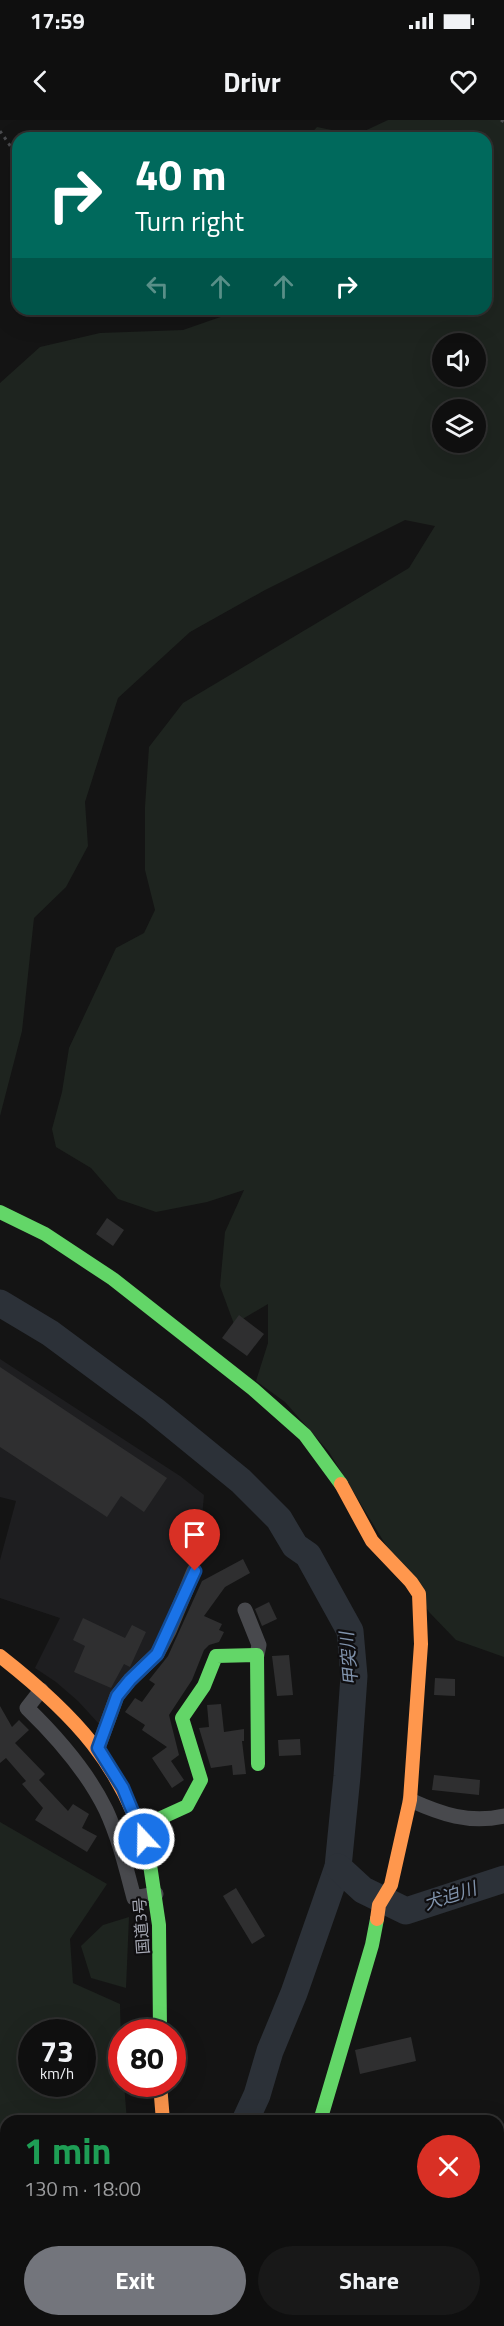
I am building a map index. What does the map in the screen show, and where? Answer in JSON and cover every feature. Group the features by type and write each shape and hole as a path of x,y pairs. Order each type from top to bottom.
{"main road":[{"path":"0,1212 45,1234 113,1279 253,1389 305,1435 340,1483 372,1541 411,1582 419,1594 421,1624 410,1800 391,1884 379,1905 372,1945 322,2115"},
{"path":"141,1827 187,1806 201,1780 182,1718 204,1686 216,1656 257,1655 258,1764"},
{"name":"国道3号","path":"0,1656 77,1722 98,1748 123,1788 141,1827 156,1893 160,1932 160,2019"},
{"path":"161,2097 163,2115"}],"street":[{"path":"98,1748 117,1696 157,1654 195,1571"},
{"path":"245,1610 259,1645 257,1655"},
{"path":"41,1690 27,1708 52,1732 82,1770 105,1809 120,1847 134,1898 156,1893"},
{"path":"410,1800 443,1815 464,1819 504,1816"}],"path":[{"path":"0,131 12,148"}],"shaded area":[{"path":"388,120 504,120 504,1657 456,1640 429,1612 329,1452 285,1402 256,1381 268,1343 268,1304 234,1324 220,1286 225,1232 244,1190 207,1202 156,1212 118,1199 91,1168 56,1147 52,1129 62,1092 69,1048 116,948 144,933 155,910 145,870 145,807 149,747 183,703 409,568 435,526 405,520 265,590 190,632 118,698 85,802 88,846 66,887 34,918 22,1031 0,1116 0,383 40,347 100,333 183,330 226,315 492,315 492,132 362,132"},
{"path":"317,127 341,132 312,132"},
{"path":"0,1359 180,1476 204,1495 200,1541 193,1565 155,1648 100,1725 78,1701 35,1668 60,1618 0,1598 0,1560 16,1501 0,1497"},
{"path":"0,1822 107,1884 70,1939 73,1983 120,2004 120,2019 108,2019 108,2097 125,2097 127,2115 0,2115"},
{"path":"129,1917 126,1988 91,1978 81,1946 103,1925"}],"building":[{"path":"107,1218 124,1230 113,1246 96,1234"},
{"path":"239,1315 264,1334 247,1356 222,1338"},
{"path":"0,1367 167,1478 144,1512 121,1496 107,1517 0,1447"},
{"path":"243,1559 250,1573 225,1587 204,1616 222,1624 219,1630 224,1632 219,1642 209,1645 204,1650 192,1680 169,1715 179,1755 171,1761 184,1780 172,1788 152,1758 167,1747 142,1730 145,1725 125,1712 135,1698 142,1702 155,1684 149,1680 168,1656 202,1581"},
{"path":"269,1602 277,1619 262,1626 255,1609"},
{"path":"83,1618 125,1638 132,1625 146,1632 130,1667 124,1664 111,1688 74,1672 85,1646 73,1640"},
{"path":"289,1655 293,1695 277,1696 272,1656"},
{"path":"435,1678 455,1679 455,1696 434,1695"},
{"path":"221,1704 224,1732 244,1729 244,1741 242,1741 246,1774 233,1775 232,1765 211,1768 199,1728 209,1727 207,1705"},
{"path":"0,1706 12,1727 19,1720 29,1730 15,1743 45,1774 39,1780 68,1811 73,1804 89,1814 82,1828 97,1836 87,1852 35,1820 43,1808 22,1784 26,1781 6,1758 0,1763"},
{"path":"300,1739 301,1755 279,1756 278,1740"},
{"path":"434,1775 480,1780 479,1795 432,1790"},
{"path":"236,1888 265,1936 252,1944 223,1896"},
{"path":"411,2037 416,2061 360,2074 355,2050"}],"waterway":[{"name":"甲突川","path":"0,1303 50,1333 154,1410 241,1481 279,1519 295,1546 308,1555 350,1631 354,1676 338,1867 294,1993 270,2051 257,2095 248,2115"},
{"name":"犬迫川","path":"338,1867 363,1890 406,1911 504,1879"}],"traffic: fast":[{"path":"0,1212 45,1234 113,1279 253,1389 305,1435 341,1484"},
{"path":"141,1827 187,1806 201,1780 182,1718 204,1686 216,1656 257,1655 258,1764"},
{"path":"149,1858 159,1925 160,2019"},
{"path":"322,2115 372,1945 377,1919"}],"traffic: slow":[{"path":"341,1484 372,1541 411,1582 419,1594 421,1644 410,1800 391,1885 379,1905 377,1919"},
{"path":"0,1656 51,1699 92,1744 125,1795 149,1858"},
{"path":"161,2097 163,2115"}],"route":[{"path":"144,1839 123,1788 98,1748 108,1726 117,1696 157,1654 195,1571"}]}
